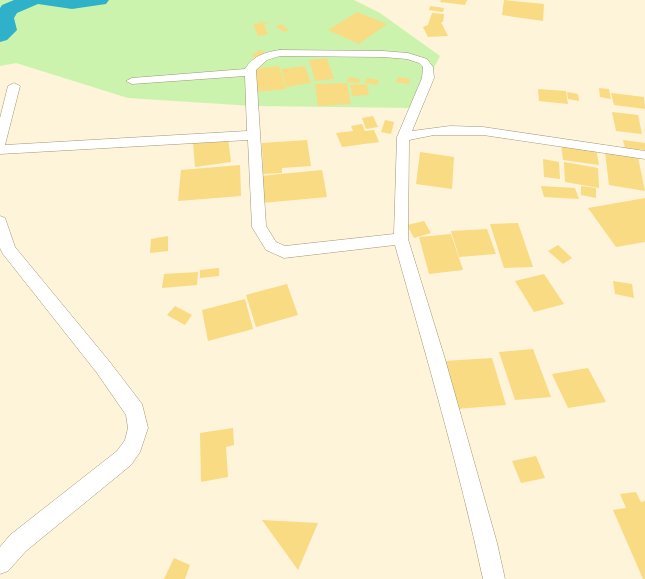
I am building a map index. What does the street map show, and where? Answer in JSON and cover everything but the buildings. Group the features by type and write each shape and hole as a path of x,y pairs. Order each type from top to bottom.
{"street":[{"path":"401,239 284,252 271,246 259,227 249,72 252,66 260,59 267,55 280,54 383,54 408,56 423,61 428,67 428,78 403,137 401,239 436,359 494,579"},
{"path":"132,81 249,72"},
{"path":"0,143 14,86"},
{"path":"403,137 414,133 458,130 491,132 645,155"},
{"path":"0,150 254,135"},
{"path":"0,222 4,251 103,367 135,411 138,428 133,445 124,458 18,543 0,563"}],"green space":[{"path":"0,0 354,0 380,13 440,56 413,108 253,106 128,98 16,63 0,66"}],"waterway":[{"path":"0,36 7,30 4,18 9,9 31,0"},
{"path":"45,0 72,3 85,3 99,0"}]}
